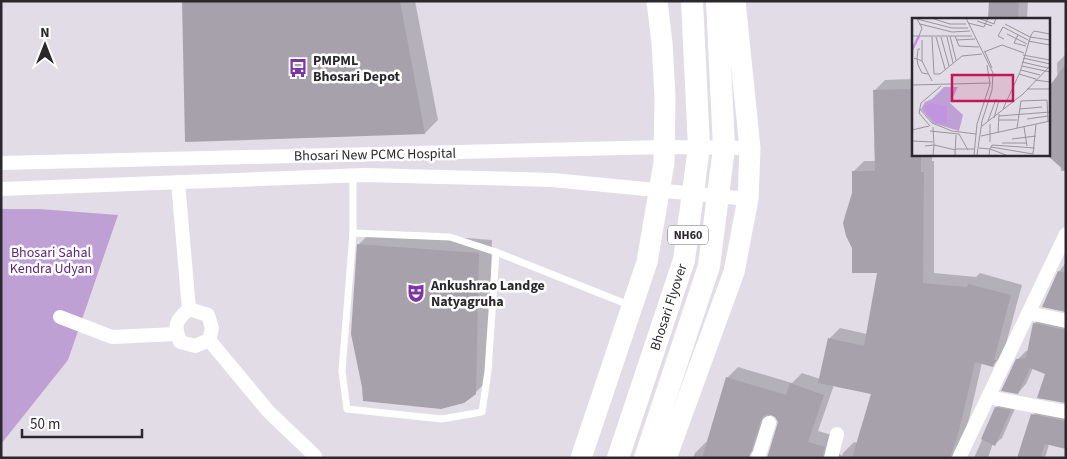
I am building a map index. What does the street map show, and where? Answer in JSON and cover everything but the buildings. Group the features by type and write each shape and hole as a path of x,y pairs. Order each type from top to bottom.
{"highway":[{"name":"Bhosari Flyover","path":"618,458 684,260 699,147 692,1"},
{"name":"Bhosari Flyover","path":"645,458 709,266 724,148 717,1"}],"main road":[{"path":"581,458 647,262 664,163 662,43 658,1"},
{"path":"666,458 734,272 748,199 750,148 736,1"}],"street":[{"name":"Bhosari New PCMC Hospital","path":"1,163 664,147 750,148"},
{"name":"Bhosari New PCMC Hospital","path":"1,188 353,175 581,182 659,192 748,199"},
{"path":"178,182 189,310"},
{"path":"959,458 1066,234"},
{"path":"189,310 208,315 212,328 208,340 195,346 180,342 176,329 178,318 189,310"},
{"path":"1029,314 1066,321"},
{"path":"60,317 112,337 177,334"},
{"path":"208,340 268,410 315,456"},
{"path":"988,397 1066,412"},
{"path":"758,458 769,423"},
{"path":"831,458 837,434"}],"lane":[{"path":"353,175 353,233 342,371 347,409 442,419 482,412 488,371 496,252"},
{"path":"353,233 450,238 496,252 632,306"}],"green space":[{"name":"Bhosari Sahal Kendra Udyan","path":"1,209 39,209 118,215 68,360 1,444"}],"place":[{"name":"PMPML Bhosari Depot","path":"298,68"},
{"name":"Ankushrao Landge Natyagruha","path":"416,293"}]}
